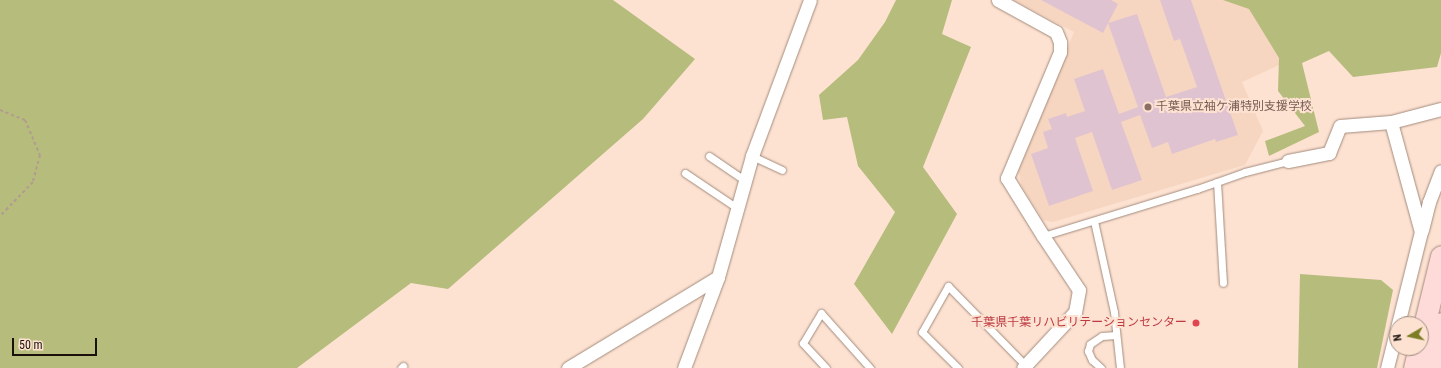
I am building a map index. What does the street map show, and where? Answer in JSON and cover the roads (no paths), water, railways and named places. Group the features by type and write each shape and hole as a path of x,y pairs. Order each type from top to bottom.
{"main road":[{"path":"1426,316 1441,256"},
{"path":"1430,368 1441,323"},
{"path":"1414,368 1417,356"}],"street":[{"path":"684,368 718,277 744,180 752,156 810,0"},
{"path":"1000,1 1056,32 1060,42 1060,52 1007,178 1079,290 1075,312 1024,367"},
{"path":"1288,161 1329,153 1340,126 1391,122 1441,108"},
{"path":"1391,122 1421,232"},
{"path":"1387,368 1429,202 1441,171"},
{"path":"568,368 718,277"}],"lane":[{"path":"709,156 744,180"},
{"path":"752,156 782,170"},
{"path":"1043,236 1245,172 1288,161"},
{"path":"685,173 737,208"},
{"path":"1217,182 1222,283"},
{"path":"1094,221 1114,312 1120,368"},
{"path":"958,368 922,332 948,286 1024,367"},
{"path":"826,368 803,343 821,313 870,368"},
{"path":"1101,368 1092,360 1088,352 1090,344 1102,336 1116,334"}],"place":[{"name":"千葉県立袖ケ浦特別支援学校","path":"1148,107"},
{"name":"千葉県千葉リハビリテーションセンター","path":"1196,323"}]}
